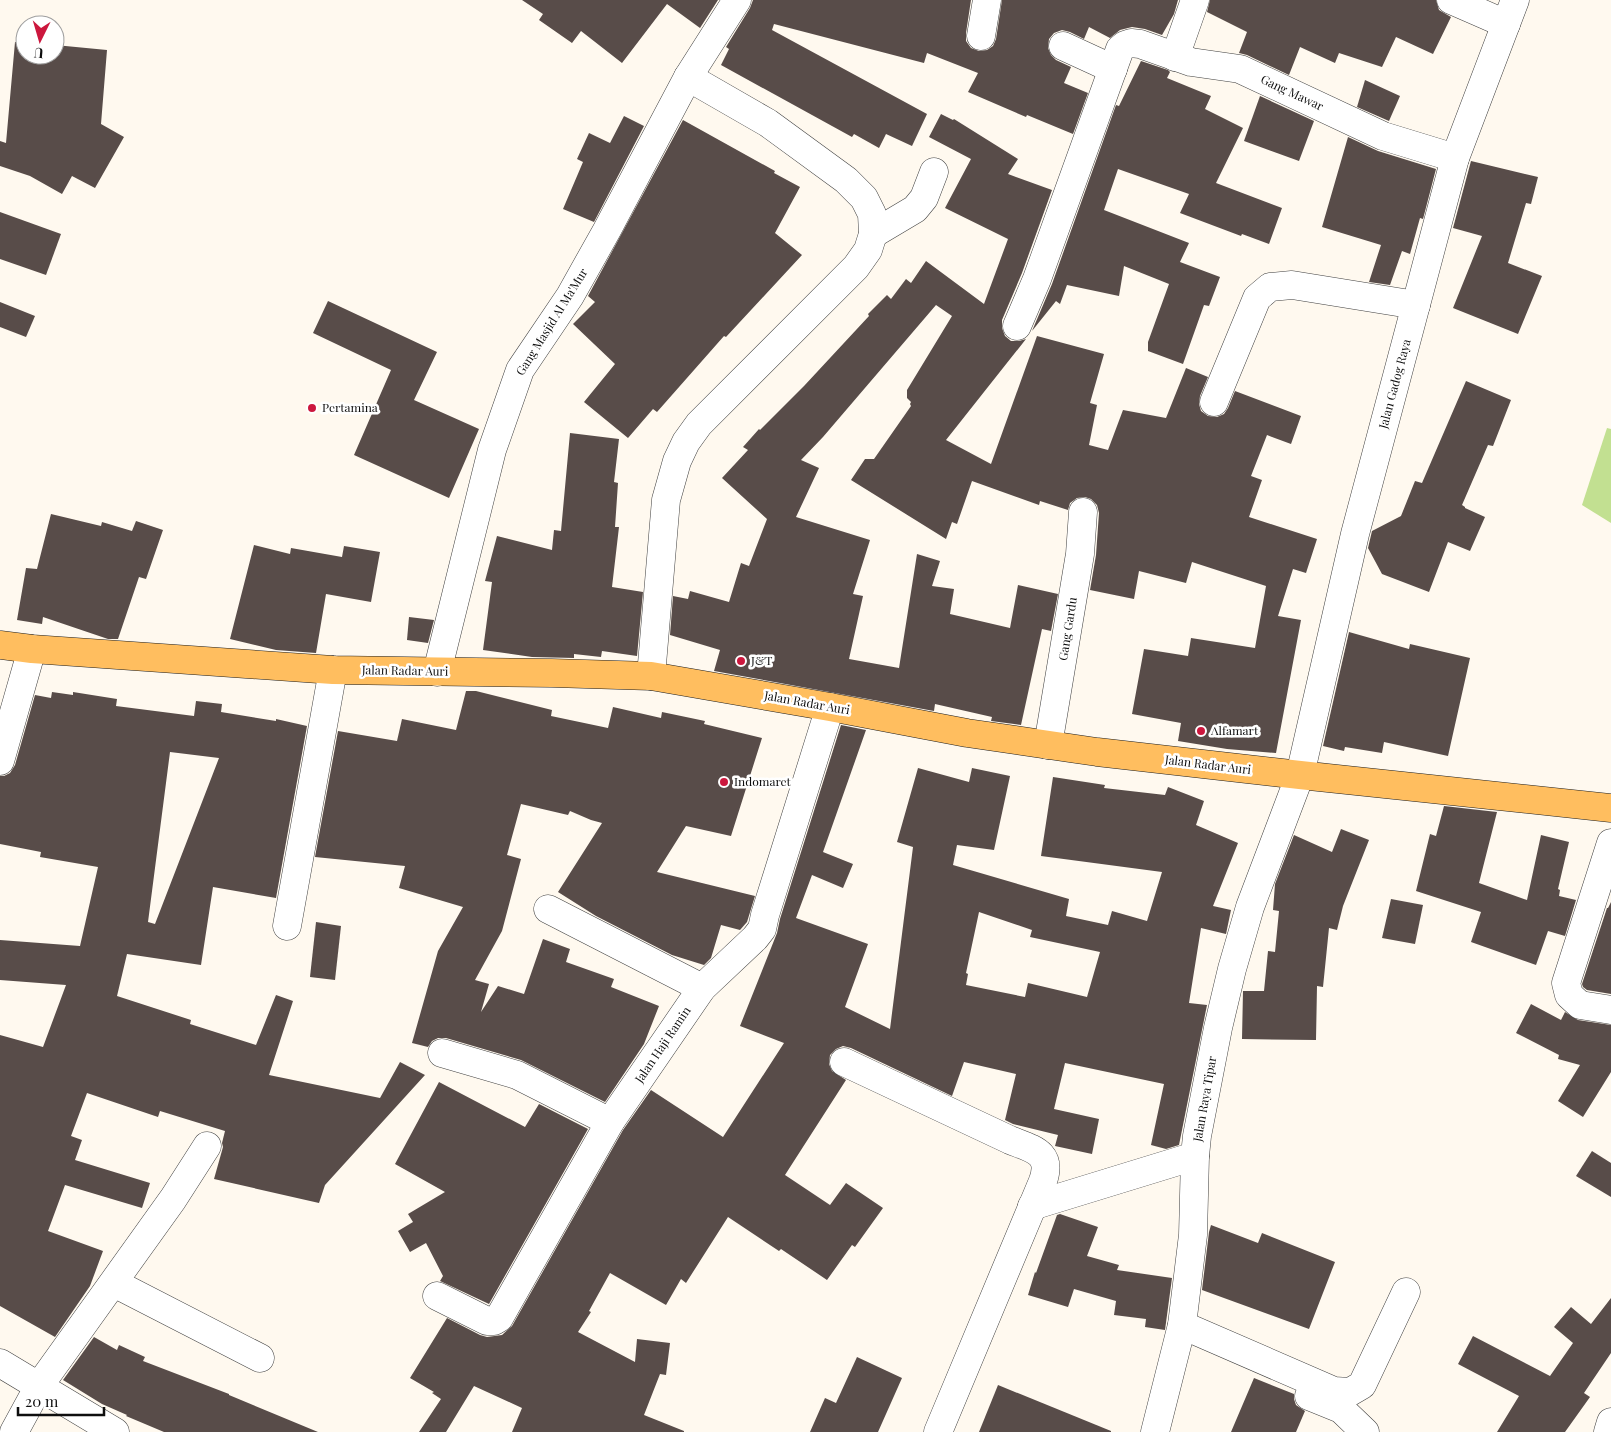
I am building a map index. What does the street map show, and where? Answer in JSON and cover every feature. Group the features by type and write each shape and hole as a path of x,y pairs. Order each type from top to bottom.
{"main road":[{"name":"Jalan Radar Auri","path":"0,645 32,649 333,670 651,676 830,706 966,733 1097,752 1611,808"}],"street":[{"name":"Gang Masjid Al Ma'Mur","path":"437,672 492,450 520,370 570,296 688,77 736,0"},
{"path":"981,36 987,0"},
{"path":"1175,57 1195,0"},
{"path":"1451,0 1511,12"},
{"name":"Jalan Gadog Raya","path":"1300,775 1355,534 1455,158 1511,12"},
{"name":"Gang Mawar","path":"1113,70 1120,49 1131,43 1140,44 1191,62 1240,69 1383,136 1455,158"},
{"path":"1017,326 1037,279 1113,70 1063,46"},
{"path":"651,676 666,500 677,461 686,442 699,424 856,268 868,250 874,234 872,214 864,198 846,180 768,123 688,77"},
{"path":"874,234 915,209 924,198 934,172"},
{"path":"1214,402 1257,298 1270,286 1292,285 1416,305"},
{"name":"Gang Gardu","path":"1048,745 1080,554 1083,512"},
{"path":"0,761 32,649"},
{"path":"287,926 333,670"},
{"name":"Jalan Haji Ramin","path":"437,1296 487,1321 494,1321 499,1318 610,1122 702,988 746,947 762,929 765,914 830,706"},
{"name":"Jalan Raya Tipar","path":"1155,1432 1180,1333 1193,1235 1197,1136 1218,1028 1232,969 1250,907 1300,775"},
{"path":"1611,843 1566,983 1569,995 1580,1005 1611,1010"},
{"path":"548,909 702,988"},
{"path":"442,1053 517,1075 610,1122"},
{"path":"844,1062 1042,1154 1045,1161 1045,1175 938,1432"},
{"path":"14,1432 39,1386 173,1199 207,1146"},
{"path":"1032,1206 1195,1156"},
{"path":"114,1283 260,1358"},
{"path":"1180,1333 1334,1391 1350,1392 1362,1385 1406,1292"},
{"path":"1180,1333 1341,1409 1365,1432"},
{"path":"0,1363 116,1432"},
{"path":"1608,1432 1611,1422"}],"green space":[{"path":"1607,428 1611,429 1611,523 1582,505"}],"building":[{"path":"522,0 718,0 700,28 667,4 622,63 581,31 572,43 539,20 543,14"},
{"path":"753,0 971,0 966,41 971,48 979,51 987,50 993,46 996,39 1002,0 1178,0 1174,14 1162,35 1132,27 1120,30 1110,38 1089,27 1084,39 1062,30 1054,33 1049,39 1048,48 1051,55 1056,60 1071,67 1064,83 1088,93 1073,134 1027,115 1026,117 968,92 978,73 927,53 924,63 774,24 772,30 927,114 912,146 886,134 879,148 854,134 852,137 721,65 729,49 726,47"},
{"path":"1210,0 1436,0 1439,10 1451,17 1433,54 1396,37 1382,67 1339,53 1335,63 1300,47 1289,75 1239,53 1247,32 1207,12"},
{"path":"15,42 15,65 65,65 65,46 107,50 101,124 124,137 95,188 72,176 62,194 30,176 0,166 0,141 6,143"},
{"path":"1141,61 1168,70 1170,72 1167,78 1211,96 1205,109 1243,128 1216,183 1282,208 1269,244 1242,234 1241,236 1180,213 1189,194 1118,169 1104,210 1189,243 1180,262 1220,277 1209,306 1204,305 1183,364 1148,351 1148,342 1169,284 1124,266 1119,296 1067,285 1060,304 1056,301 1032,331 1052,284 1116,105 1119,106"},
{"path":"1365,80 1400,96 1389,121 1357,107"},
{"path":"1260,96 1314,121 1299,161 1244,141"},
{"path":"941,114 954,119 1018,159 1008,174 1052,190 1022,273 1002,320 1005,336 1011,341 1026,339 946,440 991,464 1037,336 1104,354 1090,403 1097,405 1089,445 1108,450 1123,410 1166,418 1186,368 1208,377 1200,396 1199,404 1201,411 1208,416 1217,417 1224,414 1235,391 1301,416 1291,444 1267,435 1251,476 1262,480 1249,517 1317,539 1306,573 1293,569 1278,616 1301,620 1276,753 1227,749 1178,741 1181,723 1132,714 1144,649 1188,656 1191,638 1255,648 1266,586 1192,562 1186,583 1139,571 1134,599 1090,590 1096,555 1099,513 1097,505 1091,499 1085,497 1077,498 1070,503 1068,510 1040,501 1039,505 972,481 957,524 952,522 946,539 851,480 865,459 874,459 911,406 911,402 907,398 907,390 952,316 936,305 801,460 819,468 796,517 870,540 853,594 863,596 849,659 899,668 917,554 940,561 932,586 954,589 950,614 1010,628 1018,585 1058,594 1051,631 1042,629 1021,725 991,721 992,717 935,704 934,711 714,671 720,650 670,635 673,596 688,599 690,591 729,602 741,563 749,566 767,519 722,478 748,450 743,447 759,429 804,386 869,316 868,314 887,295 891,299 906,279 911,283 926,261 984,304 1008,239 945,208 971,159 929,137"},
{"path":"624,116 644,126 594,222 563,209 583,162 577,159 589,133 610,143"},
{"path":"683,120 800,187 775,233 802,255 726,337 724,336 657,412 653,409 628,438 584,402 615,364 573,324 595,302 588,296"},
{"path":"1348,137 1378,151 1436,169 1423,219 1420,218 1410,254 1402,251 1390,285 1369,282 1381,245 1322,227"},
{"path":"1471,161 1538,177 1531,204 1526,203 1508,263 1542,276 1518,334 1453,308 1482,236 1453,228"},
{"path":"0,212 61,234 46,275 0,259"},
{"path":"328,301 437,352 414,400 479,429 449,498 354,455 391,370 313,333"},
{"path":"0,302 35,316 26,337 0,327"},
{"path":"1466,381 1511,400 1493,446 1488,445 1462,505 1485,517 1470,551 1448,542 1429,592 1382,574 1368,548 1372,531 1401,516 1415,481 1422,483"},
{"path":"570,433 619,439 614,482 618,483 615,527 619,527 612,587 643,592 637,656 602,651 601,657 574,654 574,658 532,657 483,650 492,582 485,581 497,536 552,550 554,530 561,531"},
{"path":"51,514 101,526 102,522 132,531 136,521 163,530 146,579 139,577 118,639 108,639 43,617 42,624 17,620 26,568 37,569"},
{"path":"254,545 290,554 291,548 342,557 344,546 380,552 371,602 326,594 316,653 276,650 230,639"},
{"path":"409,617 434,620 428,643 407,640"},
{"path":"1349,632 1409,649 1410,644 1470,658 1448,756 1384,742 1382,753 1345,747 1344,751 1323,746"},
{"path":"466,691 476,691 552,710 551,716 608,728 613,707 661,718 662,712 705,721 704,724 762,738 731,836 686,826 657,872 755,896 747,922 740,930 721,925 711,958 704,965 672,955 596,916 558,892 602,823 570,811 568,815 521,804 507,855 521,859 502,931 475,980 489,984 481,1012 498,986 524,994 543,939 570,949 566,962 614,979 611,987 659,1006 644,1044 605,1102 521,1060 446,1038 438,1038 432,1041 428,1047 412,1043 438,951 463,907 399,888 405,866 315,857 338,731 397,741 402,719 456,730"},
{"path":"52,692 73,695 73,692 117,699 116,706 194,716 196,701 222,704 221,712 276,721 276,719 307,726 276,898 213,887 201,965 127,954 117,996 191,1020 190,1024 256,1045 276,995 293,1001 269,1075 380,1098 400,1062 425,1075 325,1185 319,1203 214,1179 223,1147 225,1131 160,1111 158,1117 87,1093 71,1136 82,1140 75,1160 150,1183 142,1208 65,1185 48,1231 103,1251 90,1286 55,1337 0,1306 0,1035 43,1047 66,985 0,980 0,940 80,946 98,867 40,857 41,852 0,844 0,776 10,773 15,765 35,695 51,698","holes":["170,752 219,758 155,924 148,922"]},
{"path":"841,725 866,730 823,852 853,864 843,888 812,875 796,918 868,944 845,1007 890,1029 913,847 897,842 918,768 969,782 972,768 1010,776 994,850 957,845 953,865 1069,899 1066,916 1108,925 1112,911 1147,921 1162,872 1041,856 1053,777 1105,785 1104,788 1165,795 1168,787 1204,801 1196,825 1238,843 1213,906 1231,910 1226,934 1201,928 1189,1003 1207,1005 1179,1145 1166,1149 1151,1145 1164,1084 1065,1063 1054,1109 1099,1119 1092,1154 1055,1146 1058,1135 1013,1124 1005,1120 1016,1074 964,1062 952,1096 851,1048 843,1046 836,1049 830,1055 829,1064 832,1071 846,1080 785,1175 830,1205 846,1183 883,1208 855,1247 852,1245 827,1280 728,1217 686,1283 681,1279 666,1305 610,1273 589,1311 591,1312 578,1332 635,1362 637,1339 670,1343 666,1375 660,1374 644,1415 684,1432 512,1432 522,1408 474,1386 446,1432 419,1432 441,1399 432,1393 434,1392 410,1378 447,1318 487,1337 502,1335 512,1326 623,1130 651,1090 723,1137 784,1043 740,1026 777,933","holes":["979,912 1032,930 1030,937 1100,952 1087,997 1028,983 1025,997 966,985 968,974 966,973"]},
{"path":"1444,806 1497,812 1479,883 1527,900 1541,835 1569,842 1558,889 1560,890 1559,896 1576,900 1565,936 1548,931 1536,965 1471,942 1481,912 1416,891 1430,834 1436,836"},
{"path":"1341,829 1369,840 1343,906 1337,930 1329,928 1323,987 1317,986 1316,1040 1242,1039 1243,991 1264,991 1268,951 1275,952 1279,911 1273,910 1275,884 1294,835 1332,852"},
{"path":"1391,899 1423,905 1415,944 1382,938"},
{"path":"1611,902 1611,994 1587,990 1582,984 1607,908"},
{"path":"316,922 341,926 335,980 310,977"},
{"path":"1531,1004 1561,1020 1565,1012 1578,1020 1611,1025 1611,1072 1583,1117 1558,1101 1580,1065 1558,1059 1559,1055 1516,1033"},
{"path":"439,1082 525,1127 539,1104 588,1129 489,1304 440,1281 443,1276 426,1243 410,1252 398,1231 413,1222 408,1214 445,1192 395,1164"},
{"path":"1592,1151 1611,1163 1611,1197 1576,1176"},
{"path":"1060,1214 1098,1227 1087,1256 1119,1265 1117,1270 1172,1278 1165,1330 1145,1327 1146,1319 1114,1315 1116,1301 1074,1289 1068,1307 1028,1295 1057,1215"},
{"path":"1211,1225 1258,1243 1262,1233 1335,1262 1309,1329 1202,1290"},
{"path":"1611,1298 1611,1353 1584,1393 1590,1397 1565,1432 1497,1432 1519,1396 1458,1364 1473,1336 1550,1376 1573,1343 1554,1327 1571,1307 1591,1324"},
{"path":"94,1337 117,1350 119,1345 145,1357 143,1361 229,1394 318,1432 164,1432 126,1416 63,1380"},
{"path":"857,1357 902,1378 878,1432 810,1432 825,1398 836,1403"},
{"path":"1254,1378 1294,1394 1296,1405 1305,1411 1296,1432 1231,1432"},
{"path":"998,1385 1111,1431 1111,1432 979,1432"}],"place":[{"name":"Pertamina","path":"312,408"},
{"name":"J&T","path":"741,661"},
{"name":"Alfamart","path":"1201,731"},
{"name":"Indomaret","path":"724,782"}]}
